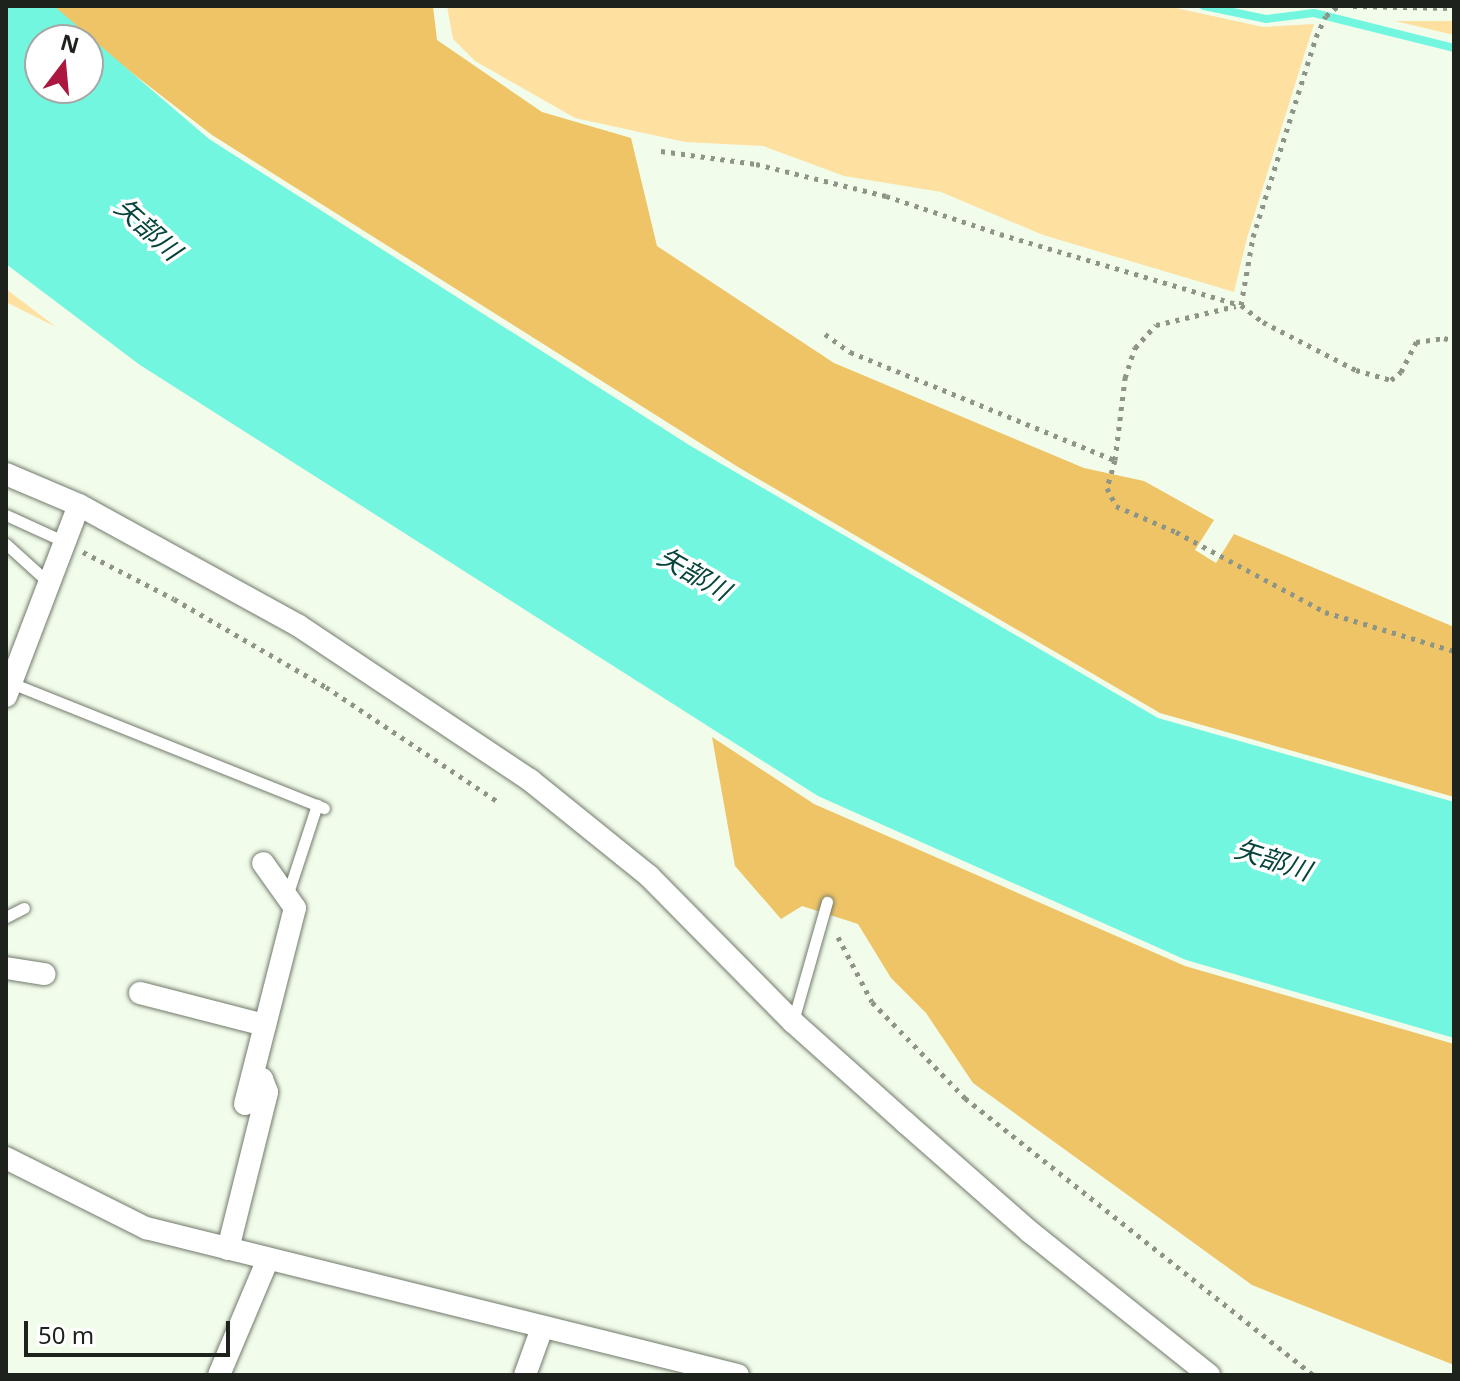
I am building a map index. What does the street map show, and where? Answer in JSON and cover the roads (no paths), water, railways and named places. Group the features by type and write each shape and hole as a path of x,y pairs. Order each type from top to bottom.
{"street":[{"path":"6,474 79,505 299,626 530,780 649,876 793,1022 1030,1232 1209,1375"},
{"path":"8,690 79,505"},
{"path":"245,1104 295,908 263,863"},
{"path":"6,968 45,974"},
{"path":"140,993 265,1025"},
{"path":"228,1249 267,1092 262,1079 252,1077"},
{"path":"6,1158 146,1228 738,1375"},
{"path":"219,1375 268,1259"},
{"path":"525,1375 542,1328"}],"lane":[{"path":"6,515 65,542"},
{"path":"6,544 49,583"},
{"path":"8,690 321,807 287,896"},
{"path":"793,1022 825,907"},
{"path":"6,917 24,908"}],"water":[{"name":"矢部川","path":"6,6 54,6 75,24 24,24 24,104 104,104 104,49 209,139 689,445 1158,718 1454,802 1454,1038 1186,960 818,796 140,365 6,264"}],"waterway":[{"path":"1204,6 1266,19 1314,13 1454,48"}]}
